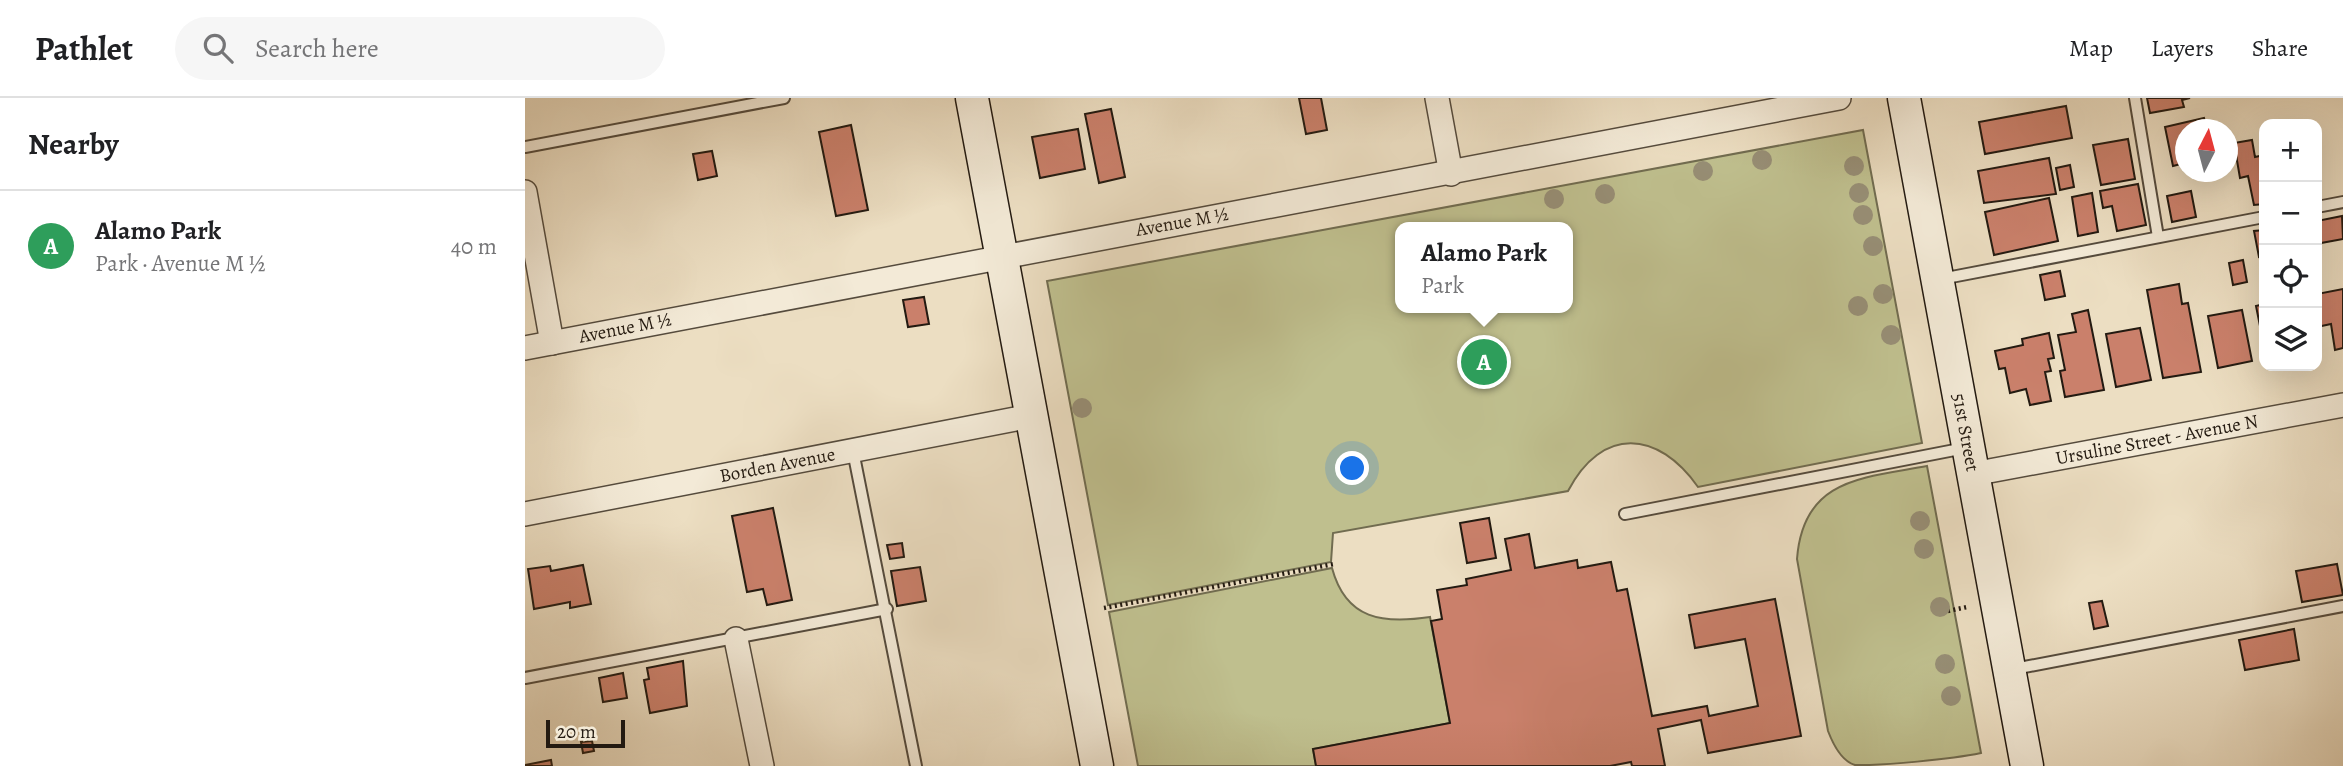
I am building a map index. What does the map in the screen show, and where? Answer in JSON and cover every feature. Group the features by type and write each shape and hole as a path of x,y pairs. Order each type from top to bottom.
{"main road":[{"path":"972,98 1097,766"},
{"name":"51st Street","path":"1904,98 2027,766"}],"street":[{"path":"1437,98 1451,174"},
{"name":"Avenue M ½","path":"525,348 1002,255 1451,174 1839,98"},
{"path":"525,192 552,343"},
{"name":"Ursuline Street - Avenue N","path":"1970,461 2343,405"},
{"name":"Borden Avenue","path":"525,514 1031,416"},
{"path":"736,639 762,766"}],"lane":[{"path":"525,146 784,98"},
{"path":"2135,98 2158,237"},
{"path":"2322,206 2343,202"},
{"path":"1938,279 2259,218"},
{"path":"853,451 887,609 916,766"},
{"path":"1625,514 1970,461"},
{"path":"2011,670 2343,606"},
{"path":"525,678 887,609"}],"path":[{"path":"1104,608 1334,564"},
{"path":"1948,611 1967,607"}],"green space":[{"path":"1863,130 1922,443 1698,487 1666,454 1648,446 1631,443 1614,446 1597,455 1582,470 1568,491 1333,533 1331,562 1108,605 1047,281"},
{"path":"1927,466 1981,753 1917,762 1855,765 1842,756 1828,731 1797,559 1802,532 1811,512 1824,497 1840,487 1859,479"},
{"path":"1332,568 1347,599 1369,615 1397,620 1430,617 1450,723 1313,749 1316,766 1138,766 1109,612"}],"building":[{"path":"1299,98 1321,98 1327,130 1306,134"},
{"path":"2147,98 2190,98 2182,100 2184,107 2150,113"},
{"path":"2066,106 2072,138 1985,154 1979,122"},
{"path":"1111,109 1125,177 1099,183 1085,114"},
{"path":"851,125 868,210 836,216 819,132"},
{"path":"2175,125 2173,166 2165,127"},
{"path":"1078,129 1085,169 1040,178 1032,137"},
{"path":"2128,139 2135,179 2101,185 2093,145"},
{"path":"2252,140 2255,157 2259,156 2259,204 2254,205 2248,176 2240,178 2238,142"},
{"path":"712,151 717,176 698,180 693,154"},
{"path":"2049,158 2056,194 1984,203 1978,171"},
{"path":"2070,165 2074,187 2060,190 2056,168"},
{"path":"2138,184 2146,225 2117,231 2112,206 2103,208 2100,191"},
{"path":"2191,191 2196,217 2172,222 2167,196"},
{"path":"2092,193 2098,232 2078,236 2072,197"},
{"path":"2049,198 2058,241 1994,255 1985,212"},
{"path":"2342,216 2343,239 2322,243 2322,220"},
{"path":"2259,230 2259,257 2254,231"},
{"path":"2243,260 2247,282 2233,285 2229,263"},
{"path":"2060,271 2065,296 2045,300 2040,275"},
{"path":"2179,284 2182,304 2188,303 2201,372 2163,378 2147,290"},
{"path":"2343,289 2343,348 2335,350 2331,324 2322,326 2322,293"},
{"path":"924,297 929,324 908,327 903,300"},
{"path":"2088,310 2104,390 2065,397 2060,371 2065,370 2058,335 2076,332 2072,314"},
{"path":"2242,310 2252,361 2218,368 2208,316"},
{"path":"2140,328 2151,380 2116,387 2106,334"},
{"path":"2049,333 2054,358 2048,359 2051,371 2045,372 2051,401 2030,405 2026,389 2010,393 2005,368 1999,369 1995,351 2023,345 2022,339"},
{"path":"773,508 792,600 767,605 763,589 747,592 732,516"},
{"path":"1489,518 1496,558 1467,563 1460,523"},
{"path":"1529,534 1535,568 1577,560 1578,568 1611,562 1617,591 1627,589 1652,716 1707,706 1709,716 1758,706 1745,639 1695,648 1689,615 1775,599 1801,736 1708,753 1701,720 1658,729 1665,766 1632,766 1631,762 1610,766 1316,766 1313,749 1450,723 1431,621 1442,619 1437,590 1467,585 1466,579 1511,570 1505,539"},
{"path":"902,543 904,557 890,559 887,545"},
{"path":"2337,564 2343,595 2302,602 2296,571"},
{"path":"583,565 591,604 570,608 570,602 534,609 528,569 550,566 551,571"},
{"path":"920,567 926,601 897,606 891,571"},
{"path":"2102,601 2108,626 2094,629 2089,603"},
{"path":"2294,629 2299,660 2245,670 2239,640"},
{"path":"683,661 687,706 650,713 644,680 649,679 647,668"},
{"path":"623,673 627,698 603,702 599,678"},
{"path":"592,741 594,751 583,753 581,742"},
{"path":"551,760 552,766 525,766 525,765"}],"place":[{"name":"Alamo Park","path":"1484,362"}]}
